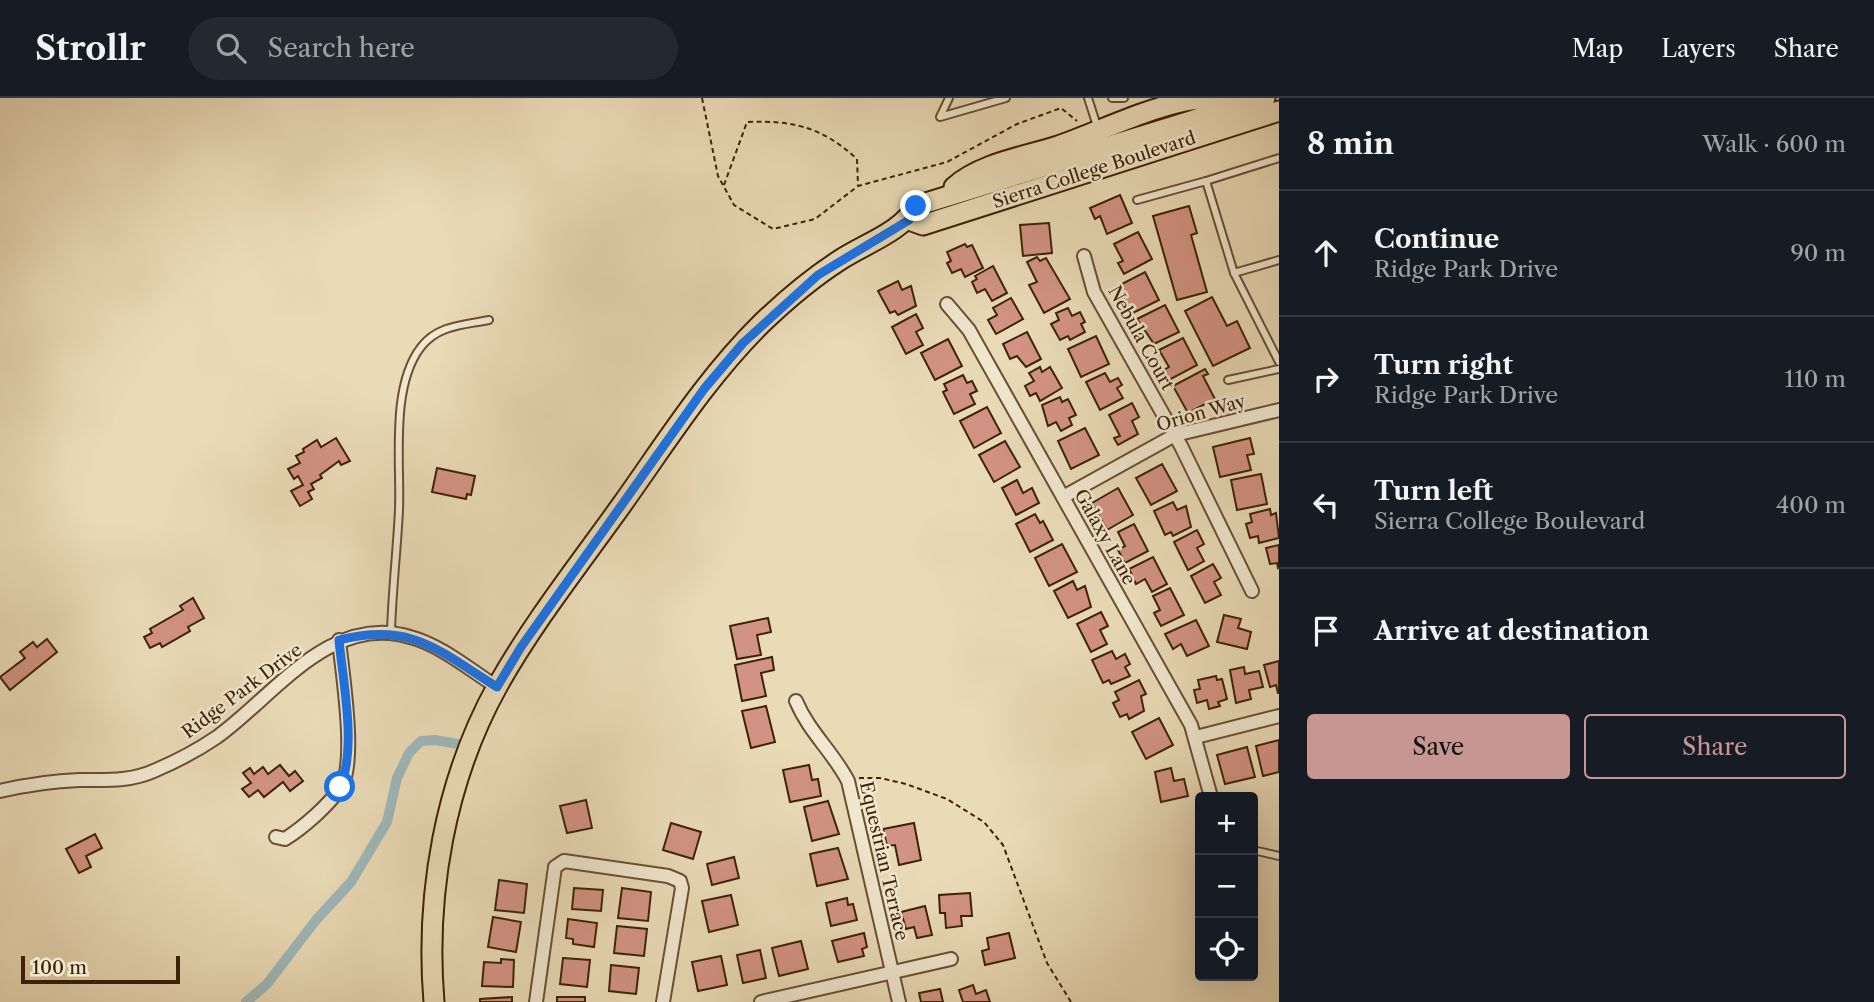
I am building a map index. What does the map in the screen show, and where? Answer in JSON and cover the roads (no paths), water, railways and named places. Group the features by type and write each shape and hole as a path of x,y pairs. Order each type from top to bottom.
{"main road":[{"name":"Sierra College Boulevard","path":"434,1002 434,899 446,825 467,753 497,687 527,639 686,415 743,343 818,275 909,220 916,206 1265,98"},
{"path":"943,197 971,174 1186,101 1207,99 1243,105"},
{"name":"Sierra College Boulevard","path":"909,220 922,225 1279,111"}],"street":[{"name":"Nebula Court","path":"1084,256 1094,292 1175,436 1252,591"},
{"name":"Galaxy Lane","path":"947,304 969,330 1196,737 1210,792"},
{"name":"Orion Way","path":"1063,497 1175,436 1279,410"},
{"name":"Ridge Park Drive","path":"0,791 42,782 131,779 154,771 216,737 298,669 339,640 368,633 391,633 421,641 497,687"},
{"path":"276,837 285,839 311,817 340,787 346,773 348,743 339,640"},
{"name":"Equestrian Terrace","path":"796,701 807,726 837,762 848,781 899,1002"},
{"path":"1196,737 1279,716"},
{"path":"536,1002 555,867 564,861 668,876 680,881 682,888 663,1002"},
{"path":"761,1002 951,959"}],"lane":[{"path":"949,98 940,117 1006,98"},
{"path":"1088,98 1089,133"},
{"path":"1112,98 1124,98"},
{"path":"1137,200 1279,158"},
{"path":"1206,181 1234,273 1279,362"},
{"path":"1234,273 1279,260"},
{"path":"391,633 399,510 400,415 408,370 421,346 445,328 489,320"},
{"path":"1228,380 1279,369"},
{"path":"1258,851 1279,856"}],"waterway":[{"path":"246,1002 267,984 316,920 351,882 387,822 397,778 409,753 421,741 435,740 458,744"}]}
